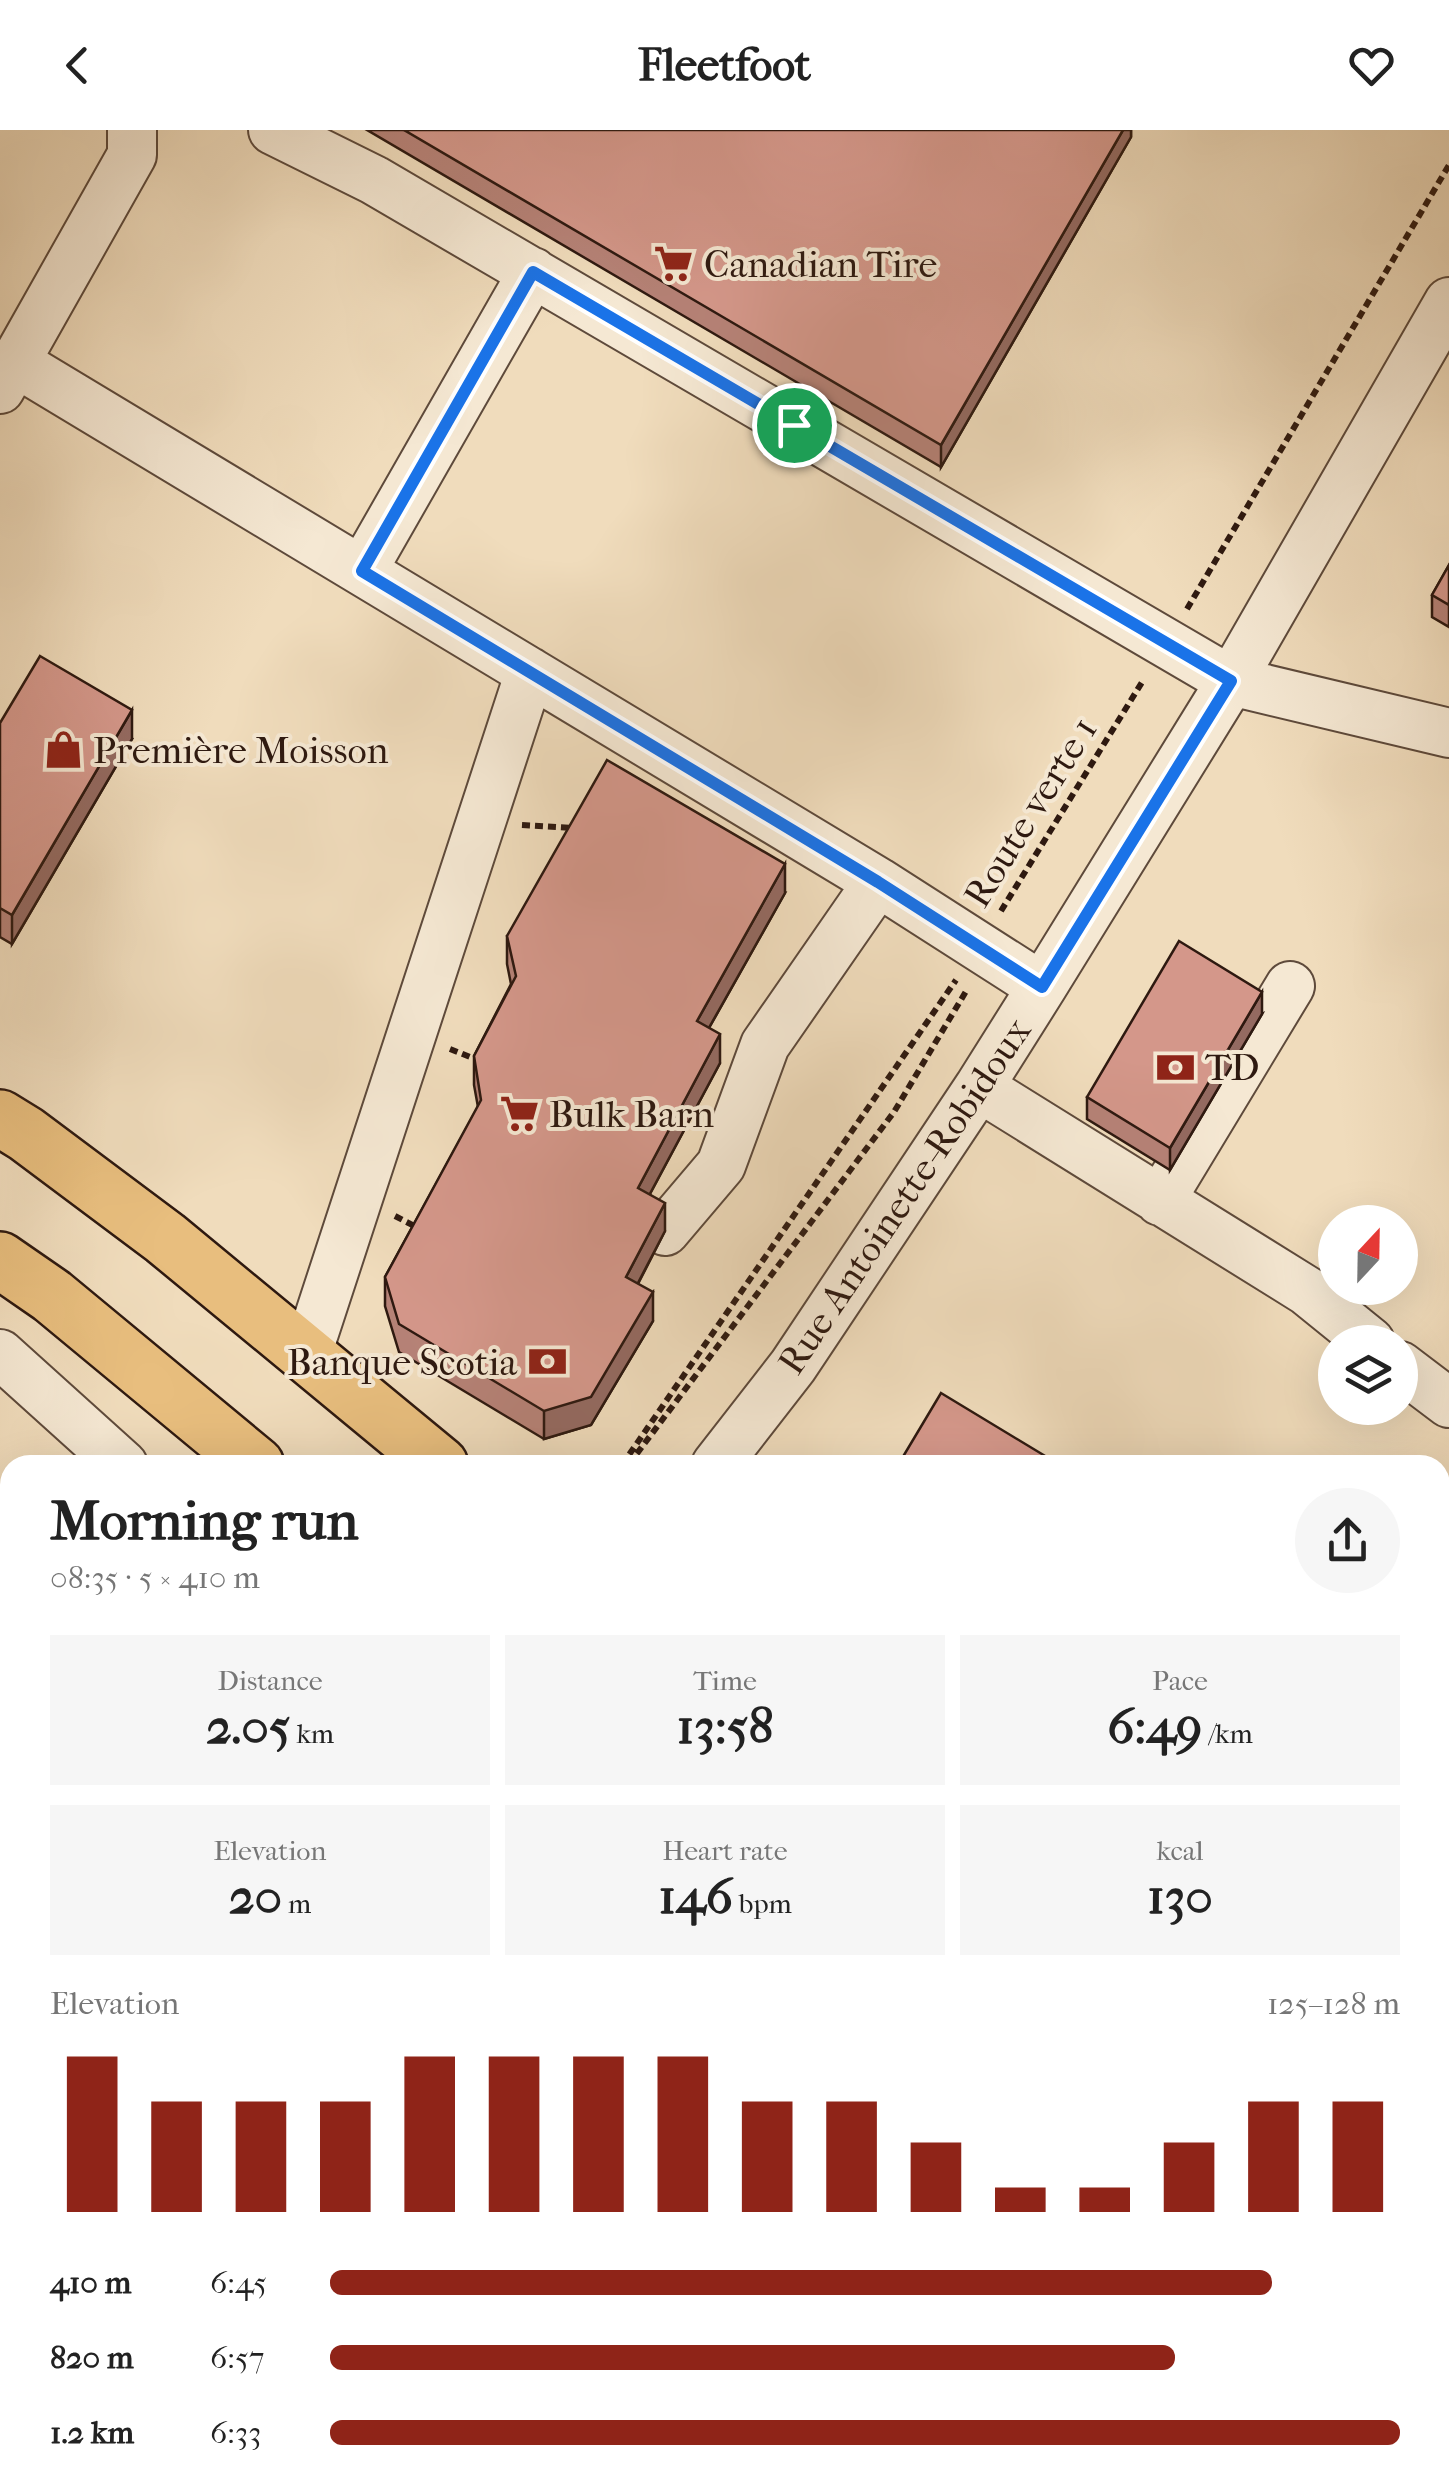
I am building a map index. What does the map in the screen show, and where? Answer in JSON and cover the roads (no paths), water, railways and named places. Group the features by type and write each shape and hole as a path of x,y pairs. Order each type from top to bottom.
{"main road":[{"path":"0,1118 166,1238 428,1455"},
{"path":"0,1260 52,1296 244,1455"}],"street":[{"path":"132,130 132,155 8,375 362,571 878,882 975,965 1042,987"},
{"path":"273,130 374,180 1231,681 1449,733"},
{"path":"362,571 533,272"},
{"name":"Rue Antoinette-Robidoux","path":"724,1455 793,1366 1042,987 1231,681 1449,302"},
{"path":"306,1357 530,672"},
{"path":"665,1231 721,1164 765,1045 878,882"},
{"path":"1160,1201 1290,986"},
{"path":"979,1087 1307,1291 1349,1325"},
{"path":"0,1354 112,1455"},
{"path":"1418,1379 1449,1402"}],"place":[{"name":"Canadian Tire","path":"674,264"},
{"name":"Première Moisson","path":"63,750"},
{"name":"TD","path":"1175,1067"},
{"name":"Bulk Barn","path":"519,1114"},
{"name":"Banque Scotia","path":"547,1362"}]}
